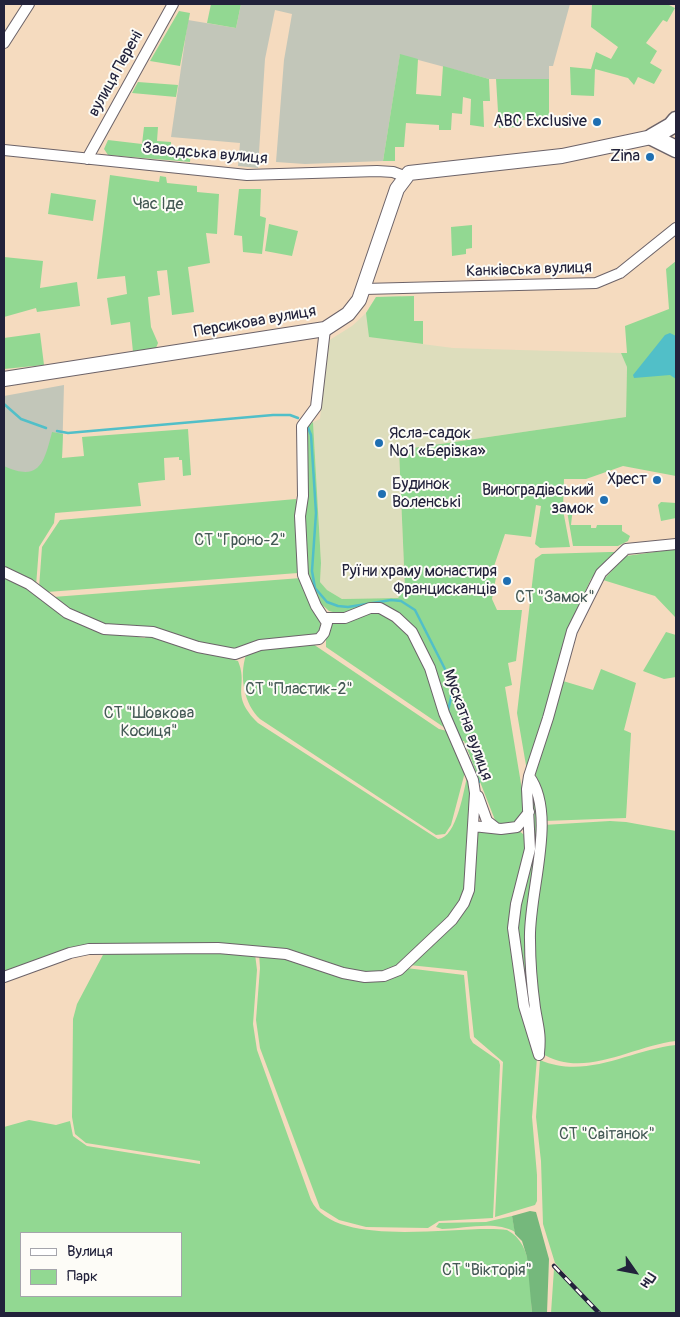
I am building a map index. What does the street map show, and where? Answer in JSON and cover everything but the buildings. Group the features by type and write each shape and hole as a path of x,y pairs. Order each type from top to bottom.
{"highway":[{"path":"652,137 671,126 676,120"},
{"path":"652,137 676,149"}],"main road":[{"path":"404,176 416,171 562,156 676,130"},
{"path":"652,137 676,141"},
{"name":"Персикова вулиця","path":"4,379 325,328 348,314 364,289 396,189 404,176"}],"street":[{"path":"4,43 29,4"},
{"name":"вулиця Перені","path":"87,159 173,4"},
{"name":"Заводська вулиця","path":"4,150 247,174 377,171 393,172 404,176"},
{"name":"Канківська вулиця","path":"364,289 596,283 620,273 676,228"},
{"path":"4,572 29,584 71,616 104,629 153,632 198,647 235,654 260,645 319,639 326,629 326,618 316,606 303,575 300,516 303,496 302,426 316,407 325,328"},
{"path":"529,776 537,788 541,807 540,850 530,938 535,1007 541,1030 539,1055 524,1006 513,928 516,904 530,849 531,835 527,789 529,776 548,718 572,631 601,573 626,549 676,544"},
{"name":"Мускатна вулиця","path":"4,978 70,953 104,948 139,950 218,948 292,956 332,970 358,976 389,975 403,966 452,920 464,903 469,890 475,786 456,736 444,713 430,668 412,632 396,617 380,608 370,608 344,618 326,618"},
{"path":"475,786 487,820 497,828"},
{"path":"518,827 529,811"},
{"path":"474,826 518,827 526,830 531,835"}],"shaded area":[{"path":"241,4 570,4 553,66 549,66 549,79 489,79 400,55 383,161 305,164 276,162 284,60 292,14 275,10 265,59 258,168 238,166 240,143 171,137 188,20 236,28"},
{"name":"Ясла-садок №1 «Берізка»","path":"401,296 399,341 453,348 621,353 627,366 626,417 399,450 405,589 398,598 342,599 327,590 320,582 321,563 313,422 320,419 328,341 352,326 366,313 376,297"},
{"path":"64,385 62,458 4,489 4,396"}],"green space":[{"path":"211,4 241,4 236,28 207,23"},
{"path":"592,4 667,4 675,8 667,22 663,20 646,43 657,51 650,63 662,70 654,84 638,77 634,85 628,78 595,69 594,96 571,95 570,67 591,69 596,52 611,59 618,47 591,27"},
{"path":"179,11 190,13 180,66 150,61"},
{"path":"400,54 418,59 416,94 441,96 443,66 489,79 490,101 483,101 484,127 470,125 471,99 463,97 462,114 452,113 451,130 439,130 439,125 406,123 404,147 395,147 395,161 383,161"},
{"path":"496,79 549,79 549,119 518,120 518,127 499,128"},
{"path":"138,82 178,85 176,97 132,93"},
{"path":"144,127 158,127 157,141 171,142 171,147 191,148 190,162 108,155 104,149 108,140 142,144"},
{"name":"Час Іде","path":"110,175 159,182 160,176 166,177 167,183 197,186 197,192 219,194 217,234 206,233 210,263 188,267 194,312 172,315 167,270 157,271 160,295 148,297 151,327 158,343 156,348 133,352 130,322 111,325 107,298 127,294 125,276 97,279"},
{"path":"239,189 261,189 260,216 266,218 262,254 243,252 242,236 234,235"},
{"path":"51,193 96,200 93,221 48,214"},
{"path":"269,224 298,231 292,256 265,251"},
{"path":"472,225 472,248 466,249 466,254 452,256 451,227"},
{"path":"4,257 43,261 40,288 77,282 80,306 37,312 36,308 4,317"},
{"name":"СТ \"Замок\"","path":"676,261 676,476 623,466 586,479 564,479 563,510 570,547 540,548 535,544 541,506 536,505 531,537 505,534 492,572 497,572 492,599 497,610 522,610 516,661 508,663 512,685 505,687 525,808 515,823 500,825 495,820 464,741 461,741 448,715 432,667 395,611 382,605 341,614 329,611 318,601 307,579 303,518 307,427 313,422 321,563 320,582 327,590 342,599 398,598 405,589 399,450 626,417 627,367 621,353 627,353 625,326 669,309 666,269"},
{"path":"414,296 414,321 423,321 423,344 369,337 366,313 376,297"},
{"path":"40,333 44,365 4,369 4,338"},
{"path":"188,429 191,475 183,476 182,460 179,460 179,457 164,458 165,480 138,483 141,506 55,513 54,523 39,547 36,586 4,570 4,466 25,472 32,471 38,467 43,461 52,432 63,434 62,458 84,456 82,437"},
{"name":"СТ \"Гроно-2\"","path":"296,499 300,570 298,573 47,592 39,588 42,547 60,520"},
{"path":"661,502 676,503 676,518 661,521 658,505"},
{"path":"573,507 571,525 591,525 591,528 596,528 597,525 622,525 622,531 630,536 628,541 618,546 573,546 567,511 568,508"},
{"path":"676,549 675,617 655,596 603,580 626,556"},
{"name":"СТ \"Замок\"","path":"616,552 591,579 567,631 546,718 527,771 517,713 535,559 542,554"},
{"name":"СТ \"Шовкова Косиця\"","path":"4,576 13,578 81,624 104,632 145,638 147,634 238,661 241,670 241,691 244,705 258,723 438,839 445,837 455,822 468,772 472,783 468,879 460,908 395,970 365,975 301,955 96,946 4,975"},
{"name":"СТ \"Гроно-2\"","path":"301,578 323,630 320,635 242,651 99,625 66,609 53,597"},
{"name":"СТ \"Пластик-2\"","path":"376,610 406,629 421,654 445,728 326,647 326,638 333,622"},
{"path":"666,632 676,635 676,677 664,679 643,671"},
{"name":"СТ \"Пластик-2\"","path":"310,642 439,729 451,732 465,772 451,825 445,834 436,835 260,719 250,706 243,681 246,655 253,650"},
{"path":"601,669 636,683 624,730 631,733 626,818 544,821 543,796 535,773 563,681 593,690"},
{"path":"530,785 539,807 529,925 533,1008 528,1016 516,929 531,857"},
{"path":"610,821 676,831 676,1041 591,1062 574,1063 557,1060 541,1053 532,942 543,825"},
{"path":"476,828 518,830 528,838 514,903 537,1058 532,1117 537,1175 537,1201 535,1205 495,1217 503,1062 474,1037 467,971 409,965 462,910"},
{"name":"СТ \"Вікторія\"","path":"201,950 255,954 257,970 253,1024 257,1050 311,1200 324,1216 345,1225 371,1230 400,1232 507,1230 516,1237 527,1256 531,1279 532,1313 4,1313 4,1127 29,1120 56,1125 70,1121 73,1136 87,1146 200,1164 200,1161 86,1143 75,1134 72,1117 73,1019 77,1004 105,951"},
{"path":"259,953 293,957 356,977 406,968 464,975 470,1038 473,1043 499,1061 500,1065 493,1218 439,1221 428,1228 366,1227 339,1220 320,1208 260,1048 256,1020 260,968"},
{"name":"СТ \"Світанок\"","path":"676,1045 676,1313 601,1313 555,1263 543,1224 541,1161 536,1117 540,1060 574,1067 608,1062"},
{"path":"530,1211 536,1212 549,1259 547,1313 532,1313 527,1257 522,1241 515,1234 512,1216"},
{"path":"512,1216 515,1232 498,1226 442,1229 436,1227 439,1223 486,1222"},
{"path":"554,1269 597,1313 551,1313"}],"water":[{"path":"670,333 676,336 676,379 670,375 634,378 633,375 665,335"}],"waterway":[{"path":"4,404 21,419 46,428"},
{"path":"57,431 68,433 273,415 290,415 298,418"},
{"path":"307,425 311,435 316,513 312,571 315,588 327,602 338,606 348,607 391,600 401,601 415,610 449,677 452,693 448,711 479,782"}],"railway":[{"path":"554,1266 599,1313"}],"place":[{"name":"ABC Exclusive","path":"597,122"},
{"name":"Zina","path":"650,157"},
{"name":"Ясла-садок №1 «Берізка»","path":"379,443"},
{"name":"Хрест","path":"657,480"},
{"name":"Будинок Воленські","path":"382,494"},
{"name":"Виноградівський замок","path":"604,500"},
{"name":"Руїни храму монастиря Францисканців","path":"507,581"}]}
